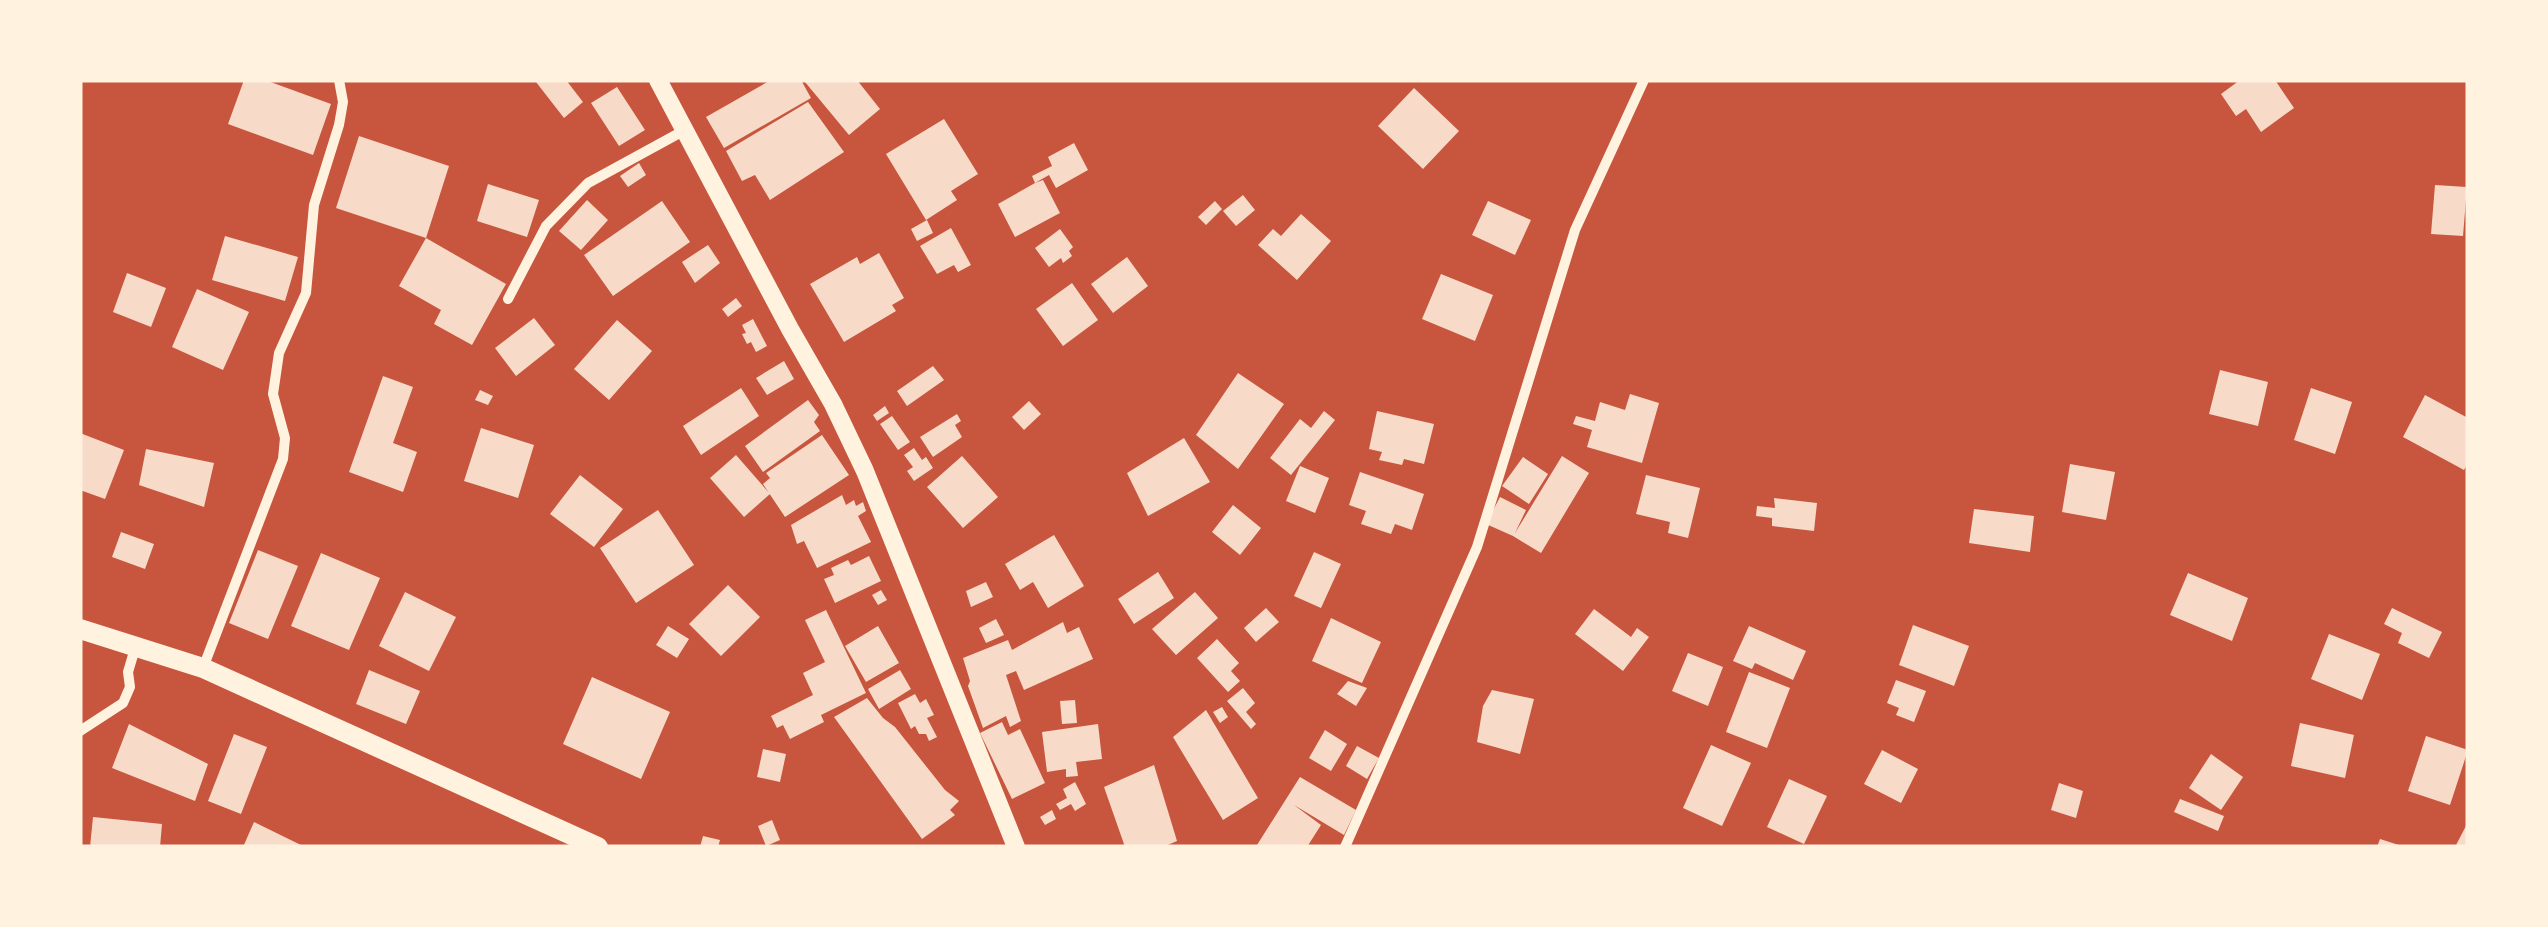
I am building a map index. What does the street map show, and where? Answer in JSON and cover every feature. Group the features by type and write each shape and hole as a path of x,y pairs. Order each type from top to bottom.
{"main road":[{"path":"80,630 203,668 598,847"}],"street":[{"path":"203,668 283,459 286,438 273,394 279,353 306,293 314,205 340,125 340,80"},
{"path":"658,80 865,470 1016,847"},
{"path":"1345,847 1477,548 1574,230 1644,80"},
{"path":"508,299 546,226 588,183 685,130"},
{"path":"80,731 124,703 136,646"}],"building":[{"path":"244,80 265,80 331,104 313,155 228,124"},
{"path":"566,80 583,102 564,118 536,82"},
{"path":"771,80 801,80 811,98 724,148 706,117"},
{"path":"857,80 880,109 849,135 805,82"},
{"path":"2240,80 2275,80 2294,108 2261,132 2246,109 2236,116 2221,94"},
{"path":"617,87 645,130 619,146 591,103"},
{"path":"1414,88 1459,131 1423,169 1378,126"},
{"path":"808,102 844,152 770,200 755,175 742,181 726,151"},
{"path":"944,119 978,174 951,191 957,200 926,220 886,154"},
{"path":"359,136 449,166 426,238 336,208"},
{"path":"1074,143 1088,170 1056,188 1049,175 1035,183 1032,176 1052,166 1048,157"},
{"path":"639,163 646,175 628,187 620,176"},
{"path":"1043,180 1060,213 1015,237 998,204"},
{"path":"488,184 539,200 527,237 477,221"},
{"path":"2435,185 2467,187 2463,236 2431,234"},
{"path":"1243,195 1255,210 1236,226 1223,211"},
{"path":"587,200 608,220 581,250 559,231"},
{"path":"662,201 690,242 613,296 584,255"},
{"path":"1215,201 1222,209 1206,225 1198,217"},
{"path":"1488,201 1531,220 1515,255 1472,235"},
{"path":"1301,214 1331,241 1297,280 1258,245 1273,229 1281,236"},
{"path":"927,220 933,233 917,241 911,229"},
{"path":"951,228 971,265 958,272 954,265 937,274 920,246"},
{"path":"1060,229 1073,247 1069,251 1072,256 1049,267 1035,248"},
{"path":"225,236 298,257 285,301 212,280"},
{"path":"426,238 506,284 472,345 434,324 441,310 399,286"},
{"path":"708,245 720,263 695,283 682,262"},
{"path":"879,253 904,298 892,305 896,311 844,342 810,284 857,257 860,264"},
{"path":"1127,257 1148,286 1113,313 1091,284"},
{"path":"127,273 166,288 151,327 113,312"},
{"path":"1441,274 1493,295 1475,341 1422,319"},
{"path":"1072,283 1098,320 1063,346 1036,309"},
{"path":"197,289 249,312 223,370 172,347"},
{"path":"736,298 742,306 728,317 722,309"},
{"path":"534,318 555,345 516,376 495,348"},
{"path":"753,319 767,346 756,352 742,334 746,333 742,325"},
{"path":"617,320 652,351 609,400 574,369"},
{"path":"784,361 794,379 767,395 756,378"},
{"path":"933,366 944,380 907,406 897,391"},
{"path":"2220,370 2268,382 2258,426 2209,414"},
{"path":"1238,373 1284,404 1238,469 1196,435"},
{"path":"383,376 413,387 393,443 417,452 403,492 349,472"},
{"path":"741,388 759,416 701,455 683,426"},
{"path":"2311,388 2352,402 2335,454 2294,440"},
{"path":"480,390 493,396 488,405 475,400"},
{"path":"1630,394 1659,403 1642,463 1587,447 1592,430 1573,424 1576,416 1595,421 1600,402 1625,410"},
{"path":"2425,395 2468,418 2468,463 2464,470 2403,437"},
{"path":"808,400 819,415 814,422 820,431 763,472 745,446"},
{"path":"1029,401 1041,414 1024,430 1012,417"},
{"path":"885,406 889,413 877,421 873,415"},
{"path":"1324,411 1335,420 1291,475 1270,458 1300,419 1311,428"},
{"path":"1377,411 1434,424 1424,464 1404,459 1402,465 1379,460 1382,452 1369,449"},
{"path":"957,414 961,421 955,425 962,437 933,457 920,437"},
{"path":"892,416 910,442 898,450 880,424"},
{"path":"481,428 534,445 518,498 464,481"},
{"path":"80,433 124,450 105,499 80,490"},
{"path":"822,435 849,475 785,517 763,484 770,478 766,473"},
{"path":"1184,438 1210,482 1148,516 1127,473"},
{"path":"914,448 933,468 914,481 907,471 913,467 904,455"},
{"path":"146,449 214,463 204,507 139,485"},
{"path":"736,455 770,494 744,517 710,478"},
{"path":"962,456 998,497 963,528 927,487"},
{"path":"1562,456 1589,473 1541,553 1486,524 1500,497 1526,510 1515,533"},
{"path":"1523,457 1548,474 1529,504 1502,486"},
{"path":"2070,464 2115,472 2106,520 2062,512"},
{"path":"1300,466 1329,478 1315,513 1286,501"},
{"path":"1360,472 1424,494 1412,530 1395,524 1391,534 1361,524 1366,511 1349,505"},
{"path":"580,475 623,509 594,547 550,514"},
{"path":"1646,475 1700,488 1688,538 1668,533 1670,522 1636,514"},
{"path":"842,495 846,505 854,500 856,506 863,502 866,511 858,516 871,542 817,568 804,541 797,544 791,525"},
{"path":"1774,498 1817,503 1814,531 1772,526 1772,518 1756,516 1757,506 1775,508"},
{"path":"1233,505 1261,528 1240,555 1212,532"},
{"path":"1974,509 2034,516 2030,552 1969,543"},
{"path":"658,510 694,565 636,603 600,548"},
{"path":"121,532 154,544 145,569 112,557"},
{"path":"1054,535 1084,586 1048,608 1033,582 1020,590 1005,564"},
{"path":"258,550 298,566 268,639 229,623"},
{"path":"1314,552 1341,564 1321,608 1294,596"},
{"path":"321,553 380,578 349,650 291,626"},
{"path":"869,556 881,581 835,603 824,579 834,575 831,568 848,560 851,565"},
{"path":"1158,572 1174,598 1134,624 1118,599"},
{"path":"2188,573 2248,598 2232,641 2170,615"},
{"path":"986,582 993,597 971,607 966,591"},
{"path":"728,585 760,617 721,656 689,624"},
{"path":"881,590 887,600 878,605 872,595"},
{"path":"405,592 456,617 429,671 379,646"},
{"path":"1195,592 1218,618 1176,655 1152,629"},
{"path":"1266,608 1279,622 1256,642 1244,628"},
{"path":"2392,608 2442,632 2429,658 2398,643 2402,633 2384,624"},
{"path":"1594,609 1631,637 1637,628 1649,637 1623,671 1575,634"},
{"path":"826,610 866,693 821,715 824,722 790,739 783,725 777,728 771,716 813,695 803,673 825,662 805,620"},
{"path":"1331,618 1381,642 1362,683 1312,661"},
{"path":"996,619 1004,635 986,643 979,628"},
{"path":"1063,622 1067,633 1079,627 1093,659 1024,690 1016,671 1006,675 1021,721 1010,727 1006,716 983,728 963,658 1008,640 1012,650"},
{"path":"1913,625 1969,646 1954,686 1899,665"},
{"path":"668,626 689,639 677,658 656,645"},
{"path":"878,626 899,663 866,682 845,646"},
{"path":"1749,626 1806,651 1793,680 1755,663 1752,669 1733,661"},
{"path":"2329,634 2380,654 2362,700 2311,679"},
{"path":"1217,639 1239,663 1231,671 1240,681 1228,692 1197,658"},
{"path":"1688,653 1723,667 1708,706 1672,691"},
{"path":"369,670 420,691 406,724 356,704"},
{"path":"900,670 911,689 879,709 868,689"},
{"path":"1749,672 1790,688 1767,748 1726,732"},
{"path":"592,677 670,712 641,779 563,744"},
{"path":"1896,680 1926,691 1914,722 1896,715 1899,708 1887,703"},
{"path":"1348,681 1367,688 1356,706 1337,694"},
{"path":"1243,688 1255,703 1246,712 1256,724 1251,729 1227,701"},
{"path":"1492,690 1534,699 1520,754 1477,742 1483,706"},
{"path":"915,694 920,703 926,699 934,715 927,718 937,737 929,741 915,726 911,729 898,703"},
{"path":"867,698 945,790 959,801 950,810 955,815 922,839 834,717"},
{"path":"1075,700 1077,723 1062,724 1060,701"},
{"path":"1222,707 1228,717 1220,723 1213,712"},
{"path":"1206,710 1258,798 1223,820 1173,737"},
{"path":"1002,722 1008,735 1020,729 1045,783 1012,799 980,733"},
{"path":"2300,723 2354,735 2345,778 2291,766"},
{"path":"129,724 208,764 195,801 112,768"},
{"path":"1098,724 1102,759 1076,762 1078,776 1066,777 1066,769 1047,772 1042,732"},
{"path":"1325,730 1347,744 1331,771 1309,758"},
{"path":"234,734 267,747 241,814 208,801"},
{"path":"2426,736 2468,750 2450,805 2408,791"},
{"path":"1711,745 1751,763 1722,826 1683,808"},
{"path":"1357,746 1379,758 1367,779 1346,766"},
{"path":"763,749 786,754 780,782 757,777"},
{"path":"1882,750 1918,769 1901,803 1864,784"},
{"path":"2211,754 2243,777 2221,810 2189,788"},
{"path":"1154,765 1177,841 1163,847 1125,847 1104,787"},
{"path":"1300,777 1356,810 1344,835 1294,805 1321,825 1307,847 1260,847 1257,845"},
{"path":"1789,779 1827,796 1804,844 1767,827"},
{"path":"1075,782 1086,804 1075,811 1071,804 1060,810 1056,804 1067,798 1063,789"},
{"path":"2059,783 2083,791 2076,818 2051,810"},
{"path":"2180,799 2224,816 2218,831 2174,812"},
{"path":"1052,810 1056,819 1045,825 1040,817"},
{"path":"93,817 162,824 160,847 90,847"},
{"path":"772,820 780,840 766,846 758,826"},
{"path":"254,822 305,847 243,847"},
{"path":"2468,822 2468,847 2455,847"},
{"path":"703,836 720,840 718,847 700,847"},
{"path":"2380,839 2402,846 2402,847 2377,847"}]}
